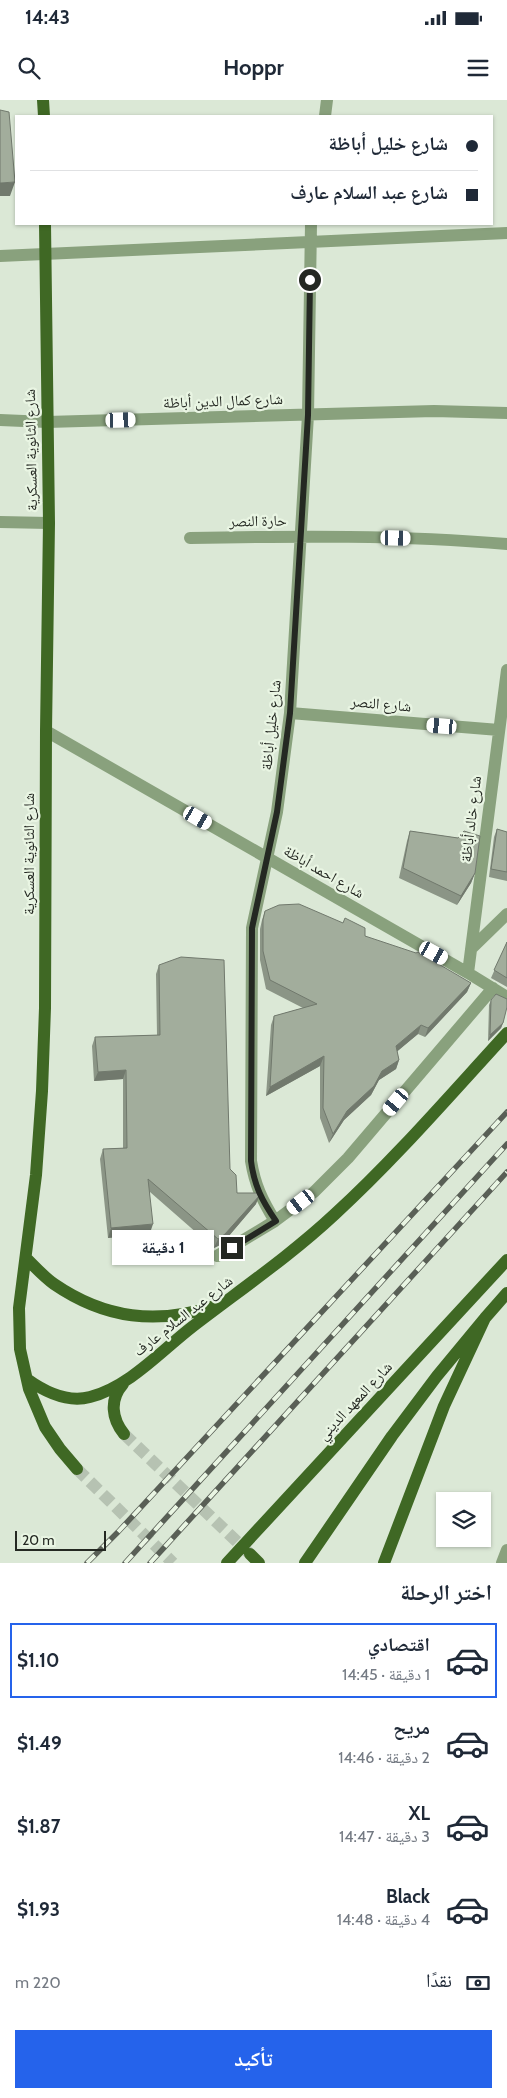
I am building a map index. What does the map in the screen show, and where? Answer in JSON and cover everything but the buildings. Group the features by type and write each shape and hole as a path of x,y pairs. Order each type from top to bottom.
{"main road":[{"path":"44,100 44,115"},
{"name":"شارع الثانوية العسكرية","path":"45,225 49,523 45,1008 36,1175 19,1308 20,1349 29,1389 45,1426 60,1449 76,1468"},
{"name":"شارع عبد السلام عارف","path":"27,1380 45,1392 66,1398 88,1398 109,1392 127,1380 300,1246 335,1215 368,1183 507,1032"},
{"path":"26,1258 53,1283 76,1298 118,1314 155,1318 191,1314 226,1302"},
{"name":"شارع المعهد الديني","path":"227,1563 507,1260"},
{"path":"305,1563 437,1376 507,1293"},
{"path":"384,1563 440,1414 485,1318"},
{"path":"124,1434 117,1426 113,1406 115,1396 127,1380"}],"street":[{"path":"325,115 327,100"},
{"name":"شارع خليل أباظة","path":"276,1221 265,1205 254,1182 251,1161 252,928 277,812 290,713 308,415 311,225"},
{"path":"0,256 507,233"},
{"name":"شارع كمال الدين أباظة","path":"0,420 47,422 434,411 507,413"},
{"path":"0,522 49,523"},
{"name":"حارة النصر","path":"190,538 300,536 451,539 507,544"},
{"name":"شارع خالد أباظة","path":"468,972 507,670"},
{"name":"شارع النصر","path":"290,713 499,730"},
{"name":"شارع احمد أباظة","path":"46,731 468,972 507,997"},
{"path":"471,949 507,914"},
{"name":"شارع عبد السلام عارف","path":"217,1256 276,1221 314,1192 348,1158 492,988"},
{"path":"502,1563 507,1550"}],"tunnel":[{"path":"124,1434 250,1554"},
{"path":"77,1469 173,1563"}],"railway":[{"path":"87,1563 118,1532 507,1112"},
{"path":"125,1563 507,1144"},
{"path":"150,1563 507,1172"}],"route":[{"path":"232,1248 276,1221 265,1205 254,1182 251,1161 252,928 277,812 290,713 308,415 310,280"}]}
